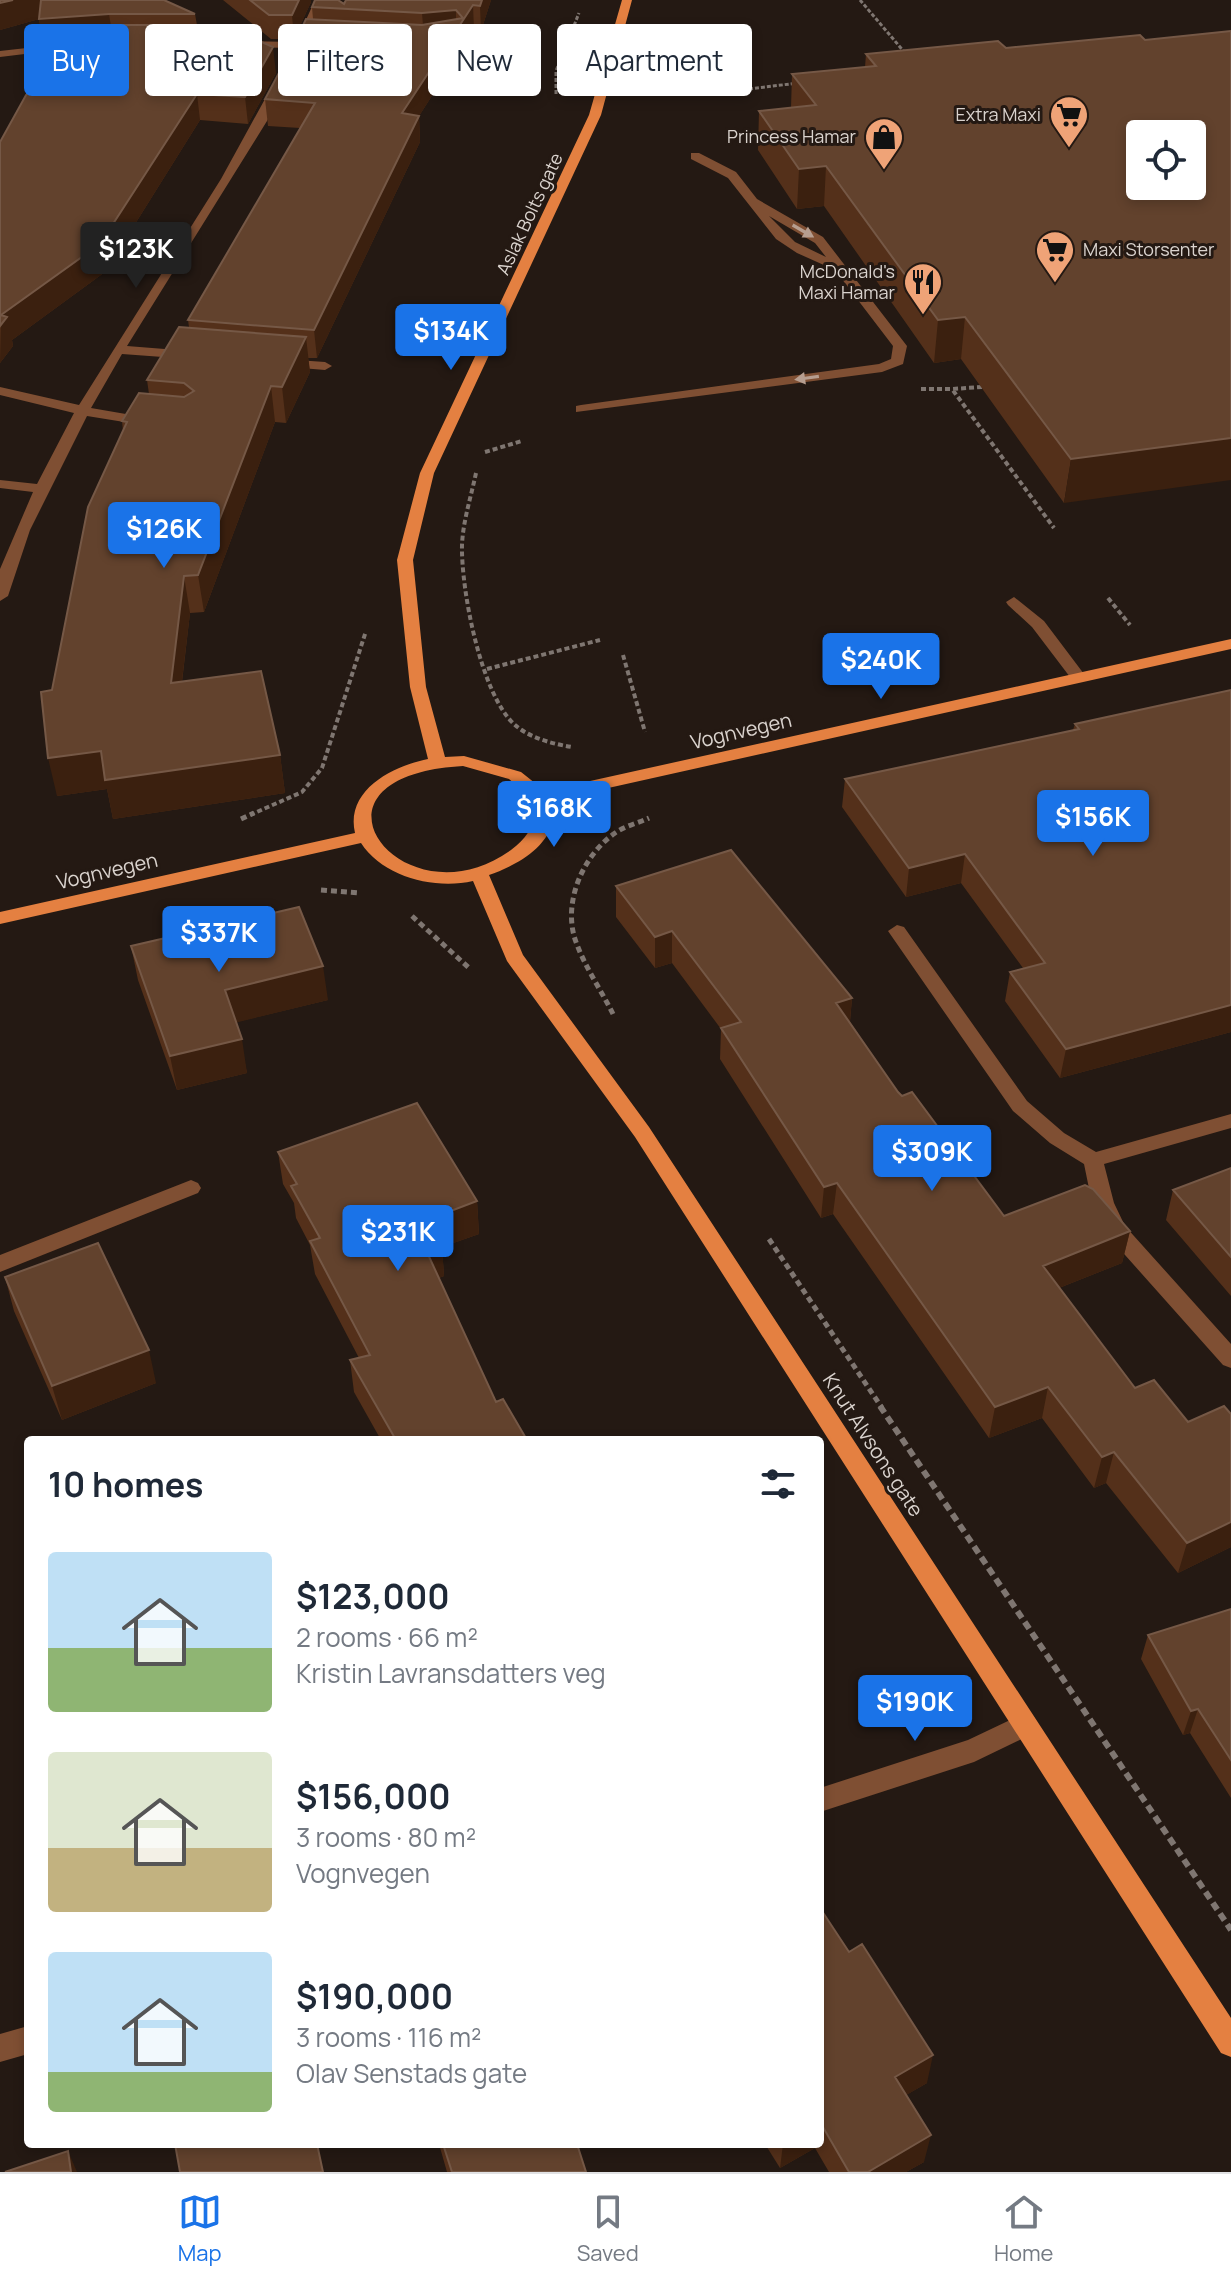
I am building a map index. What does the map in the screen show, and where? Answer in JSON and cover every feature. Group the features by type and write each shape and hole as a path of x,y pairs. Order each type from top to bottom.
{"main road":[{"name":"Aslak Bolts gate","path":"438,763 418,687 405,560 427,473 595,115 627,0"},
{"name":"Vognvegen","path":"540,798 1231,644"},
{"path":"464,761 511,772 528,783 540,798 545,815 540,834 527,850 506,864 479,873 450,876 422,874 396,866 376,853 364,837 360,818 368,799 385,782 409,769 438,763 464,761"},
{"name":"Vognvegen","path":"0,918 364,837"},
{"name":"Knut Alvsons gate","path":"479,873 514,957 642,1132 1231,2043"}],"street":[{"path":"310,24 320,0"},
{"path":"0,54 24,52"},
{"path":"0,596 10,553 82,408 198,228 278,86"},
{"path":"581,409 882,368 898,361 900,346 819,240 753,202 732,175 695,156"},
{"path":"119,350 198,356"},
{"path":"261,361 325,366"},
{"path":"0,391 119,419 161,423"},
{"path":"0,484 42,489"},
{"path":"1014,602 1038,624 1079,678"},
{"path":"897,931 1020,1106 1057,1138 1093,1160 1103,1203 1117,1231 1231,1359"},
{"path":"1093,1160 1231,1121"},
{"path":"0,1264 191,1188"},
{"path":"824,1799 974,1750 1025,1725"},
{"path":"0,2048 24,2041"}],"path":[{"path":"860,0 911,61"},
{"path":"752,89 810,82"},
{"path":"982,387 952,389 1054,528"},
{"path":"490,439 476,472 462,549 477,648 490,678"},
{"path":"485,452 522,441"},
{"path":"1108,598 1139,635"},
{"path":"487,669 600,640"},
{"path":"623,655 647,737"},
{"path":"238,820 302,792 322,768 347,694"},
{"path":"615,1018 575,940 570,915 579,879 598,848 618,831 658,815"},
{"path":"313,889 370,894"},
{"path":"407,911 471,969"},
{"path":"765,1234 1231,1930"}],"building":[{"path":"41,0 164,0 195,14 109,14 39,19"},
{"path":"250,0 299,0 292,15 269,15"},
{"path":"315,0 338,0 344,4 346,0 482,0 480,6 473,5 461,24 428,24 428,73 402,113 419,116 314,330 188,320 315,103 265,99 278,75 278,96 412,96 412,24 463,18 456,10 422,13 312,7"},
{"path":"306,19 403,24 304,24"},
{"path":"129,25 145,25 145,96 196,96 100,244 1,315 7,317 0,326 0,142 25,96 129,96"},
{"name":"Maxi Storsenter","path":"1231,31 1231,438 1071,459 965,317 938,320 826,166 799,169 759,111 816,105 792,74 876,66 866,54 998,41 1006,48 1140,35 1145,40"},
{"path":"262,42 273,47 262,67"},
{"path":"179,327 306,337 282,387 271,386 198,575 184,576 171,683 261,671 280,755 105,780 101,751 48,758 41,692 52,690 88,507 127,422 122,421 139,393 184,397 194,391 184,383 147,380"},
{"path":"1231,690 1231,1005 1066,1049 1010,972 1045,963 965,854 909,868 845,779 1079,729 1075,724"},
{"path":"731,850 852,998 836,1003 898,1092 902,1096 912,1092 1004,1216 1085,1185 1093,1189 1130,1231 1043,1266 1135,1388 1154,1380 1188,1422 1224,1406 1231,1414 1231,1522 1187,1543 1114,1452 1102,1457 1048,1387 995,1407 837,1183 824,1187 721,1028 741,1022 672,931 655,937 616,886"},
{"path":"299,907 323,966 225,990 242,1039 170,1056 131,946"},
{"path":"417,1103 477,1201 427,1220 442,1244 426,1250 496,1402 503,1399 525,1436 394,1436 350,1360 370,1355 310,1241 320,1238 291,1186 297,1184 278,1152"},
{"path":"1231,1168 1231,1257 1173,1190"},
{"path":"98,1243 149,1350 52,1386 5,1277"},
{"path":"1231,1609 1231,1760 1198,1709 1191,1711 1148,1635"},
{"path":"824,1914 849,1952 862,1944 933,2055 895,2077 931,2135 868,2172 849,2172 824,2129"},
{"path":"176,2148 318,2148 323,2172 180,2172"},
{"path":"444,2148 578,2148 586,2172 452,2172"},
{"path":"68,2151 71,2172 5,2172"}],"place":[{"name":"Extra Maxi","path":"1069,149"},
{"name":"Princess Hamar","path":"884,171"},
{"name":"Maxi Storsenter","path":"1055,284"},
{"name":"McDonald's Maxi Hamar","path":"923,316"}]}
